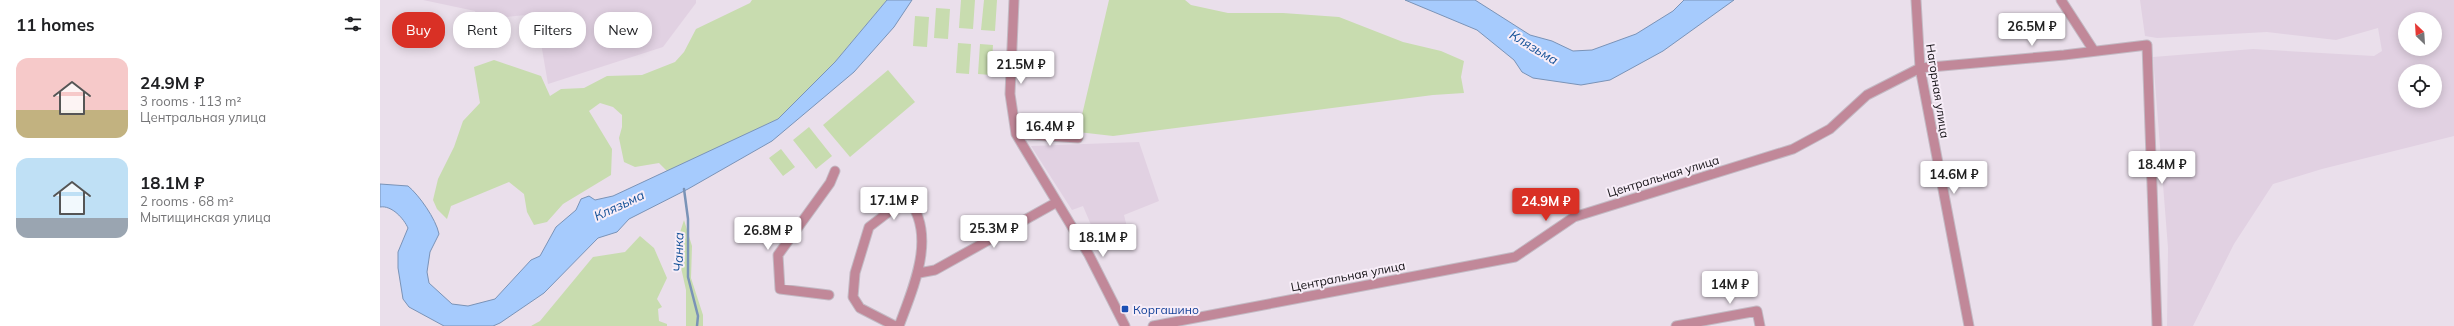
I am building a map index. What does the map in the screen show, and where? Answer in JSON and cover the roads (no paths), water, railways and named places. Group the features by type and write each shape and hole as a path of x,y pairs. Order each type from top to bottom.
{"street":[{"path":"1014,0 1010,94 1016,134 1056,202 1090,255 1125,326"},
{"name":"Нагорная улица","path":"1916,0 1920,68 1969,326"},
{"path":"2061,0 2094,51"},
{"name":"Центральная улица","path":"1153,326 1515,257 1574,216 1793,149 1810,142 1830,129 1867,95 1920,68 2146,45 2157,326"},
{"path":"1016,134 1078,138"},
{"path":"830,295 780,289 778,255 830,183 835,171"},
{"path":"895,326 860,308 854,296 855,273 869,227 907,198 913,204 921,231 919,273 900,326"},
{"path":"919,273 935,270 1056,202"},
{"path":"1676,326 1757,311 1760,326"}],"water":[{"name":"Клязьма","path":"887,0 912,0 894,27 854,72 772,141 688,189 629,219 617,232 598,238 544,293 500,323 493,326 444,326 409,307 403,299 398,268 398,252 408,228 401,217 393,210 380,207 380,184 408,186 422,201 434,221 439,234 430,252 427,272 429,283 452,304 468,306 495,299 531,260 540,256 556,227 576,210 581,199 589,196 595,200 613,196 778,119 835,62"},
{"name":"Клязьма","path":"1405,0 1475,0 1530,35 1552,41 1573,51 1592,50 1636,34 1673,11 1684,0 1734,0 1663,51 1610,80 1581,85 1533,78 1522,72 1514,60 1477,30"}],"waterway":[{"name":"Чанка","path":"684,189 688,219 688,277 698,316 697,326"}],"place":[{"name":"Коргашино","path":"1125,309"}]}
